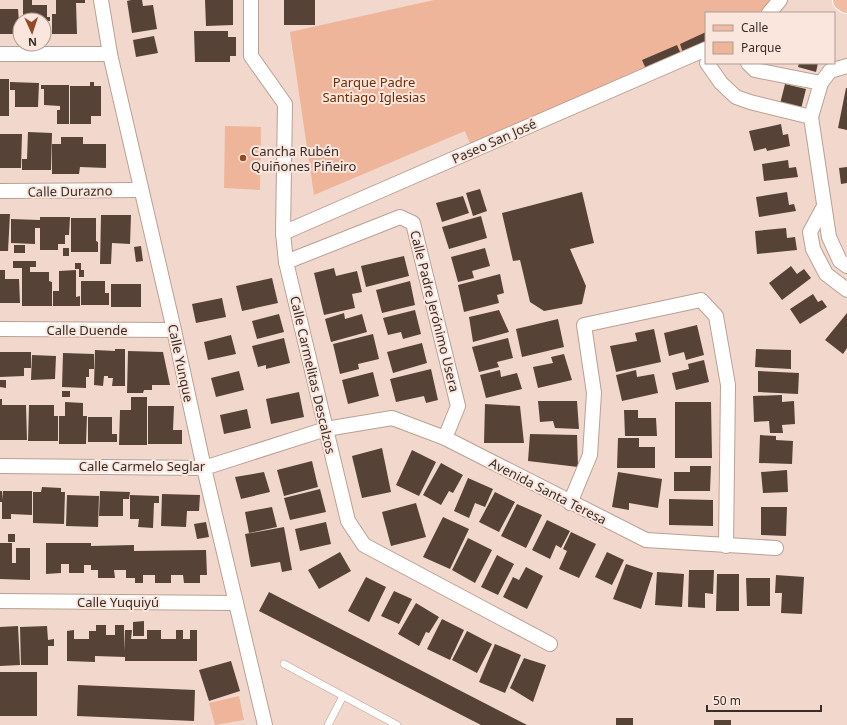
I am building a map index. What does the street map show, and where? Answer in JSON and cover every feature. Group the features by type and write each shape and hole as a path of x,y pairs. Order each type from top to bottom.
{"street":[{"name":"Calle Yunque","path":"101,0 110,54 174,330 204,468 265,725"},
{"name":"Calle Carmelitas Descalzos","path":"251,0 251,56 285,104 283,233 286,262 348,521 364,545 550,644"},
{"path":"770,12 780,0"},
{"path":"0,54 110,54"},
{"name":"Paseo San José","path":"283,233 705,56"},
{"path":"710,64 721,83 736,97 750,102 811,117"},
{"path":"749,64 755,70 821,83"},
{"path":"847,66 830,71 821,83 811,117 828,237 840,261 847,266"},
{"name":"Calle Durazno","path":"0,191 141,190"},
{"path":"823,208 810,232 812,249 826,274 847,290"},
{"name":"Calle Padre Jerónimo Usera","path":"286,262 400,217 413,222 458,406 444,438"},
{"path":"570,503 590,455 594,393 584,325 701,300 716,316 728,385 726,546"},
{"name":"Calle Duende","path":"0,329 174,330"},
{"name":"Avenida Santa Teresa","path":"326,429 392,418 444,438 570,503 646,540 776,548"},
{"name":"Calle Carmelo Seglar","path":"0,466 204,468 326,429"},
{"name":"Calle Yuquiyú","path":"0,601 236,603"}],"lane":[{"path":"284,664 397,725"},
{"path":"328,725 343,696"}],"green space":[{"name":"Parque Padre Santiago Iglesias","path":"434,0 773,0 765,12 705,12 705,44 471,146 465,131 314,195 290,32"},
{"name":"Cancha Rubén Quiñones Piñeiro","path":"225,126 261,127 260,190 224,188"},
{"path":"239,696 244,720 215,725 209,703"}],"building":[{"path":"23,0 32,0 32,5 47,5 47,12 23,12"},
{"path":"56,0 85,0 85,3 76,3 77,34 52,34 52,14 56,14"},
{"path":"142,0 143,6 153,5 157,29 132,33 127,1"},
{"path":"205,0 233,0 233,25 206,26"},
{"path":"284,0 315,0 315,25 284,25"},
{"path":"0,9 18,9 18,12 12,12 12,34 0,34"},
{"path":"194,31 228,31 228,37 236,37 236,56 230,56 230,62 195,62"},
{"path":"705,32 705,43 683,53 680,44"},
{"path":"154,36 158,53 136,57 133,40"},
{"path":"677,45 681,54 646,69 642,60"},
{"path":"799,64 818,64 816,72 798,67"},
{"path":"0,79 9,79 9,116 0,116"},
{"path":"10,82 39,83 38,107 15,107 15,90 10,90"},
{"path":"90,82 94,82 94,86 101,86 101,116 91,116 91,124 70,124 70,86 90,86"},
{"path":"785,84 806,89 801,109 780,104"},
{"path":"41,85 69,85 69,124 57,124 57,110 60,110 60,106 44,105 44,89 41,89"},
{"path":"847,88 847,130 838,128"},
{"path":"781,124 783,135 788,134 790,146 767,151 766,148 754,151 749,131"},
{"path":"28,132 52,133 51,170 22,170 22,159 27,159"},
{"path":"0,134 22,134 21,168 0,168"},
{"path":"61,137 83,137 83,144 106,144 106,168 80,167 79,174 52,174 52,144 61,144"},
{"path":"788,160 789,168 796,167 798,177 764,181 762,164"},
{"path":"847,167 847,183 841,184 839,168"},
{"path":"480,189 487,211 473,216 466,193"},
{"path":"582,192 594,243 570,249 586,286 582,304 544,311 530,302 520,260 513,261 502,213"},
{"path":"787,192 789,205 794,204 796,211 759,217 756,197"},
{"path":"463,196 469,213 442,222 436,203"},
{"path":"0,214 10,214 8,251 0,251"},
{"path":"101,215 131,215 130,244 112,243 111,264 100,264"},
{"path":"481,216 487,238 449,249 442,227"},
{"path":"40,217 70,217 69,235 65,235 65,244 58,244 58,250 40,250 40,228 35,228 35,244 11,243 11,219 40,220"},
{"path":"71,218 96,218 96,241 98,242 98,252 71,252"},
{"path":"786,228 787,238 795,237 797,250 757,254 755,231"},
{"path":"14,245 25,245 25,253 14,253"},
{"path":"141,246 143,261 136,262 134,247"},
{"path":"63,248 69,248 69,256 63,256"},
{"path":"485,248 490,266 472,271 474,278 458,282 451,257"},
{"path":"404,256 409,276 366,287 361,266"},
{"path":"13,261 36,261 36,267 30,267 30,272 49,272 49,281 52,282 52,306 22,306 22,268 13,268"},
{"path":"75,263 81,263 81,270 84,270 84,277 79,277 79,269 75,269"},
{"path":"791,266 797,274 804,269 811,278 782,300 769,283"},
{"path":"334,268 336,276 357,271 362,292 352,294 355,308 324,315 314,273"},
{"path":"0,270 5,270 5,279 19,279 20,303 0,303"},
{"path":"76,270 76,297 80,296 80,306 53,306 53,291 59,291 59,271"},
{"path":"500,274 504,293 497,295 499,303 464,312 458,285"},
{"path":"272,278 278,303 242,311 236,286"},
{"path":"81,281 105,281 105,293 109,293 109,305 81,305"},
{"path":"410,281 415,305 382,313 376,290"},
{"path":"111,284 141,284 141,307 111,307"},
{"path":"813,294 818,302 822,300 827,307 800,324 790,309"},
{"path":"222,298 226,317 196,323 192,304"},
{"path":"415,310 421,334 403,339 401,332 388,335 383,318"},
{"path":"499,310 509,332 473,342 469,317"},
{"path":"344,313 345,319 362,314 367,332 331,342 325,319"},
{"path":"847,313 847,348 843,354 825,340"},
{"path":"279,314 284,332 257,339 252,321"},
{"path":"558,319 564,347 522,357 516,329"},
{"path":"697,325 704,355 686,360 684,352 669,356 664,333"},
{"path":"654,329 661,362 616,372 610,346 637,341 635,333"},
{"path":"373,334 379,359 358,364 359,369 340,374 333,344"},
{"path":"231,335 236,354 208,360 204,342"},
{"path":"284,338 290,363 266,369 266,365 258,367 252,346"},
{"path":"508,338 513,358 497,362 499,367 479,372 472,347"},
{"path":"422,343 427,363 393,373 387,352"},
{"path":"115,349 125,349 125,386 112,386 113,378 108,378 108,376 104,376 103,386 94,385 95,350 115,351"},
{"path":"756,349 791,350 791,369 755,367"},
{"path":"128,351 163,352 170,385 152,385 152,390 144,390 143,393 127,393"},
{"path":"0,352 31,352 31,368 24,368 24,376 0,377"},
{"path":"63,353 94,354 94,369 89,369 89,377 86,377 86,388 62,387"},
{"path":"564,354 572,380 538,388 533,367 553,363 551,357"},
{"path":"32,355 56,356 55,379 31,380"},
{"path":"704,360 709,382 676,390 672,373 689,369 688,364"},
{"path":"431,369 438,400 426,403 424,396 396,402 390,379"},
{"path":"500,370 501,377 517,373 522,389 486,398 480,375"},
{"path":"636,370 637,377 654,374 658,393 622,401 616,375"},
{"path":"239,371 244,390 216,397 211,378"},
{"path":"758,371 799,373 798,394 758,392"},
{"path":"373,372 379,396 348,404 342,380"},
{"path":"0,380 6,380 6,388 0,387"},
{"path":"62,391 70,391 70,397 62,397"},
{"path":"299,392 304,417 271,424 266,399"},
{"path":"782,395 782,402 794,401 795,424 782,425 783,433 770,433 769,421 754,422 753,396"},
{"path":"131,397 147,397 147,445 119,445 120,410 131,410"},
{"path":"0,399 2,399 2,405 26,405 27,440 0,440"},
{"path":"538,401 577,401 579,429 555,428 553,421 540,422"},
{"path":"65,402 83,403 83,416 87,416 86,444 59,444 59,416 65,416"},
{"path":"675,402 711,402 712,458 675,458"},
{"path":"485,404 520,406 524,443 484,443"},
{"path":"29,405 54,405 54,416 58,416 58,441 28,441"},
{"path":"148,406 174,406 173,430 182,430 182,444 148,444"},
{"path":"247,409 251,428 224,434 220,415"},
{"path":"624,410 638,410 638,418 656,418 657,436 625,436"},
{"path":"88,417 112,417 112,434 117,434 117,442 88,442"},
{"path":"530,434 577,435 578,467 528,461"},
{"path":"760,435 776,436 776,440 793,441 792,464 759,463"},
{"path":"618,438 639,438 639,447 655,447 655,468 617,468"},
{"path":"382,448 391,492 362,498 352,456"},
{"path":"412,450 436,462 419,496 396,485"},
{"path":"312,461 318,487 284,496 277,470"},
{"path":"441,463 463,475 453,493 449,491 441,505 423,495"},
{"path":"690,466 711,466 710,491 674,491 674,472 690,472"},
{"path":"787,470 788,492 763,493 761,472"},
{"path":"264,472 270,492 241,499 235,477"},
{"path":"618,472 662,479 658,508 629,503 629,510 612,507"},
{"path":"468,478 493,489 485,507 475,503 469,518 454,511"},
{"path":"42,487 61,488 61,492 65,492 64,524 33,523 33,492 41,492"},
{"path":"320,489 326,512 290,520 284,498"},
{"path":"0,491 2,491 3,500 3,491 32,491 32,515 11,514 11,519 2,519 2,502 0,502"},
{"path":"100,491 130,492 129,499 123,499 123,516 99,516"},
{"path":"495,492 515,502 499,532 479,522"},
{"path":"162,494 200,495 199,511 187,511 186,527 161,526"},
{"path":"67,495 99,496 98,527 66,526"},
{"path":"130,495 159,496 159,503 154,503 153,528 138,527 139,519 130,519"},
{"path":"669,499 713,500 713,526 669,525"},
{"path":"416,503 426,537 391,546 382,512"},
{"path":"517,504 542,515 526,548 501,536"},
{"path":"272,507 277,527 249,533 245,512"},
{"path":"761,507 787,507 786,536 761,535"},
{"path":"443,517 469,529 450,569 423,557"},
{"path":"547,520 570,531 561,548 556,545 550,559 532,550"},
{"path":"206,522 209,537 197,539 194,524"},
{"path":"326,522 331,544 300,551 295,529"},
{"path":"284,527 292,570 282,572 280,562 251,567 245,534"},
{"path":"571,532 596,544 579,578 559,569 567,551 563,549"},
{"path":"8,534 15,534 15,542 8,542"},
{"path":"468,538 492,550 475,583 452,570"},
{"path":"0,543 12,543 12,563 16,563 16,548 30,548 30,580 0,579"},
{"path":"46,543 91,543 91,546 134,545 134,551 206,550 207,575 200,575 200,583 184,583 183,575 171,575 171,583 155,583 155,575 143,575 143,583 135,583 135,578 126,578 126,570 114,570 115,578 98,578 98,570 91,570 91,565 84,565 84,573 69,573 69,564 61,564 61,573 46,574"},
{"path":"340,552 351,571 319,589 308,570"},
{"path":"607,552 624,560 612,585 595,577"},
{"path":"497,555 514,564 498,595 481,587"},
{"path":"626,564 653,573 641,609 613,599"},
{"path":"526,567 543,576 527,609 503,597 513,577 519,580"},
{"path":"689,570 714,570 713,594 705,593 705,608 688,607"},
{"path":"657,572 684,574 682,607 655,605"},
{"path":"717,574 739,574 739,611 716,611"},
{"path":"776,575 804,577 802,614 781,613 782,593 775,593"},
{"path":"366,577 386,587 369,622 348,611"},
{"path":"746,578 770,578 770,606 747,606"},
{"path":"394,591 412,599 399,624 381,616"},
{"path":"269,592 527,725 481,725 259,611"},
{"path":"416,603 439,617 429,633 426,632 419,646 398,634"},
{"path":"442,619 464,630 450,660 427,649"},
{"path":"144,621 144,636 133,636 133,622"},
{"path":"96,625 106,625 106,635 115,635 115,625 124,625 124,651 125,630 132,630 131,639 147,639 147,630 161,630 161,639 176,639 176,630 183,630 183,639 190,639 190,630 197,630 197,661 125,661 125,657 95,656 95,662 67,661 67,631 74,630 74,639 89,639 89,631 96,631"},
{"path":"18,626 20,665 0,666 0,627"},
{"path":"47,626 48,640 54,639 54,646 48,646 48,665 21,665 20,627"},
{"path":"467,631 492,644 477,673 452,660"},
{"path":"495,644 521,655 505,693 479,682"},
{"path":"524,658 546,665 533,702 510,688"},
{"path":"231,661 240,691 209,701 199,670"},
{"path":"0,672 37,672 37,716 0,716"},
{"path":"78,685 195,690 194,721 77,716"},
{"path":"616,718 633,718 633,725 616,725"},
{"path":"714,720 731,720 731,725 714,725"}],"place":[{"name":"Cancha Rubén Quiñones Piñeiro","path":"243,158"}]}
